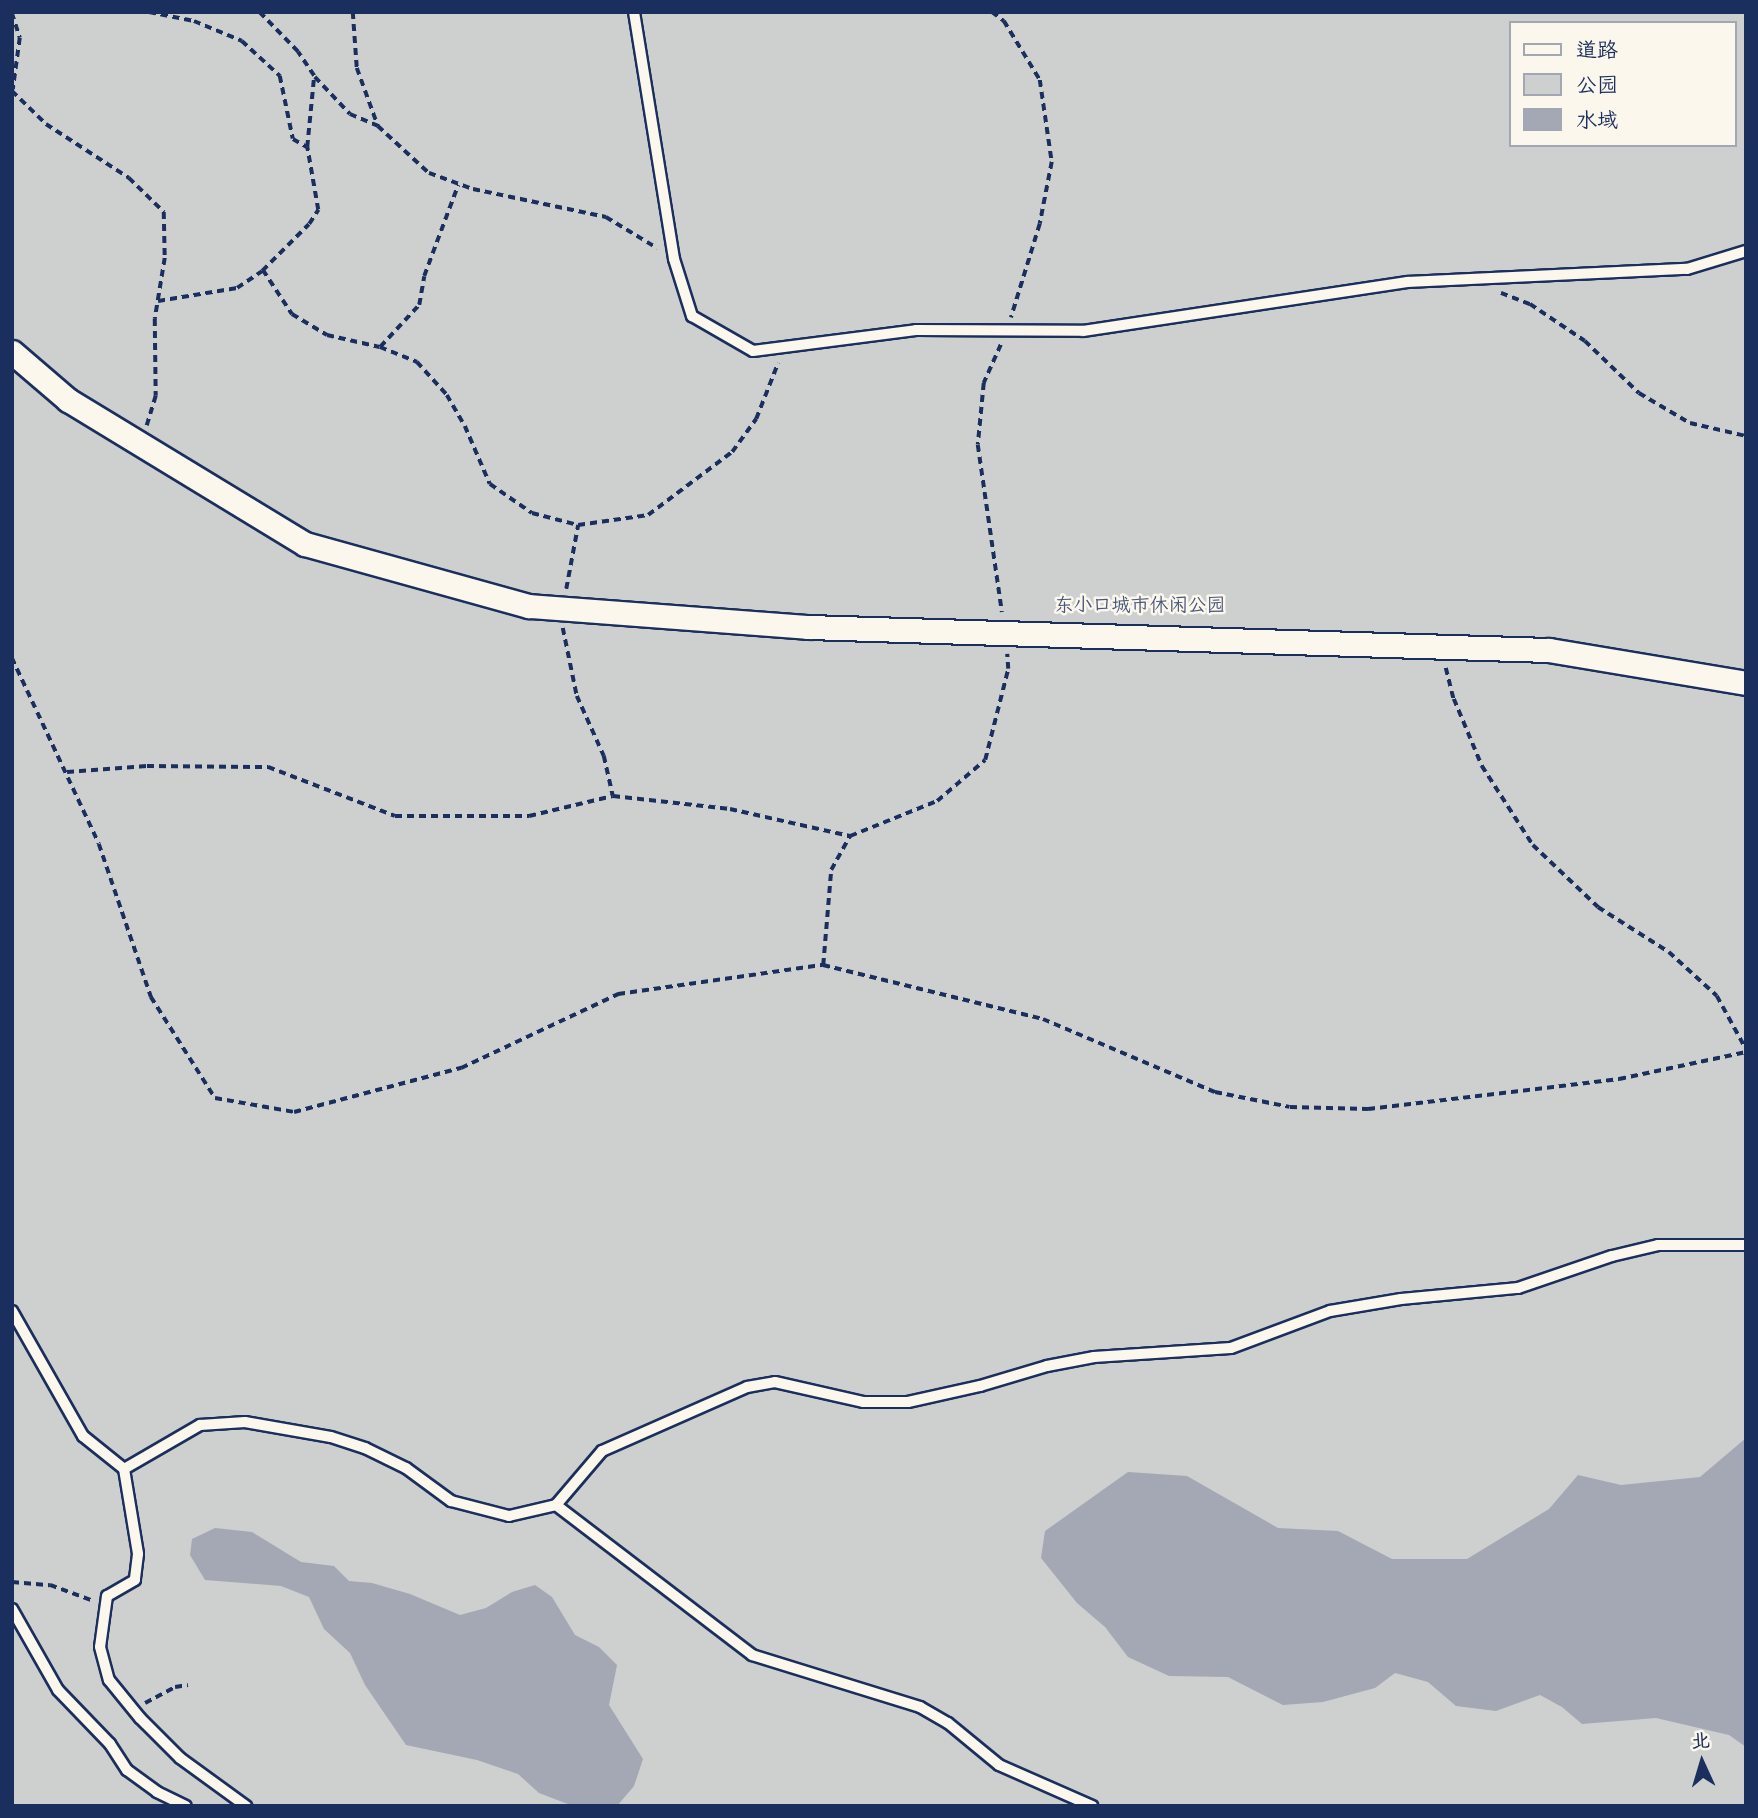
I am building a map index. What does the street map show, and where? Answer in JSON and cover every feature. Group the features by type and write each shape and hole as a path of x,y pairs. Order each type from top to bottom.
{"street":[{"path":"12,352 68,400 305,544 529,606 808,627 1549,650 1746,683"}],"lane":[{"path":"634,12 674,259 692,316 753,351 916,330 1083,331 1407,282 1686,269 1746,251"},
{"path":"124,1468 200,1425 245,1422 331,1437 365,1448 406,1468 451,1502 509,1516 556,1505 602,1451 747,1387 775,1382 863,1402 908,1402 980,1386 1046,1366 1094,1357 1231,1348 1330,1311 1401,1299 1518,1288 1612,1256 1658,1245 1746,1245"},
{"path":"12,1311 83,1436 124,1468 138,1554 135,1580 107,1596 100,1647 109,1680 128,1704 180,1758 246,1806"},
{"path":"556,1505 752,1655 920,1707 948,1723 999,1765 1092,1806"},
{"path":"12,1609 58,1690 110,1744 127,1770 157,1792 186,1806"}],"path":[{"path":"149,12 194,21 242,41 280,76 293,139 307,147"},
{"path":"259,12 298,52 314,76 350,114 378,125 429,173 458,184 606,217 674,259"},
{"path":"353,12 357,68 378,125"},
{"path":"67,772 147,766 268,767 395,816 529,816 613,796 730,809 850,836 937,801 985,760 1008,669 978,445 984,383 1006,332 1040,224 1052,162 1040,80 1004,21 992,12"},
{"path":"12,13 20,38 12,91 46,124 129,178 164,212 165,258 155,318 156,396 142,445"},
{"path":"158,301 237,288 262,270 309,224 318,210 307,147 314,76"},
{"path":"380,347 419,304 424,276 458,184"},
{"path":"262,270 292,314 327,335 380,347 417,362 447,396 465,426 490,484 532,513 578,525 648,515 732,452 756,419 784,347"},
{"path":"1467,279 1530,304 1585,341 1639,393 1690,423 1746,436"},
{"path":"578,525 562,608 564,639 577,696 604,756 613,796"},
{"path":"12,658 99,844 151,997 215,1098 294,1112 461,1068 618,994 823,965 1043,1018 1215,1092 1290,1107 1368,1109 1619,1079 1746,1051 1717,996 1669,953 1598,907 1533,845 1482,766 1454,699 1440,647"},
{"path":"823,965 831,870 850,836"},
{"path":"12,1582 50,1585 90,1598 94,1605"},
{"path":"128,1704 144,1703 175,1687 188,1685"}],"green space":[{"name":"东小口城市休闲公园","path":"12,12 1746,12 1746,1806 12,1806"}],"water":[{"path":"1746,1438 1746,1747 1729,1735 1656,1718 1582,1724 1562,1707 1540,1695 1496,1711 1456,1706 1428,1682 1395,1673 1375,1688 1323,1702 1283,1705 1228,1677 1169,1676 1128,1657 1105,1627 1077,1603 1041,1558 1045,1531 1128,1472 1187,1476 1278,1528 1338,1531 1392,1559 1467,1559 1549,1509 1578,1475 1621,1485 1700,1477"},
{"path":"215,1528 252,1532 301,1562 334,1566 349,1581 372,1583 410,1594 460,1615 486,1608 512,1592 535,1585 552,1597 575,1635 599,1647 617,1665 609,1705 643,1759 634,1786 617,1806 573,1806 539,1793 518,1774 477,1760 406,1745 365,1685 350,1653 324,1629 309,1597 281,1586 205,1580 190,1555 192,1539"}]}
